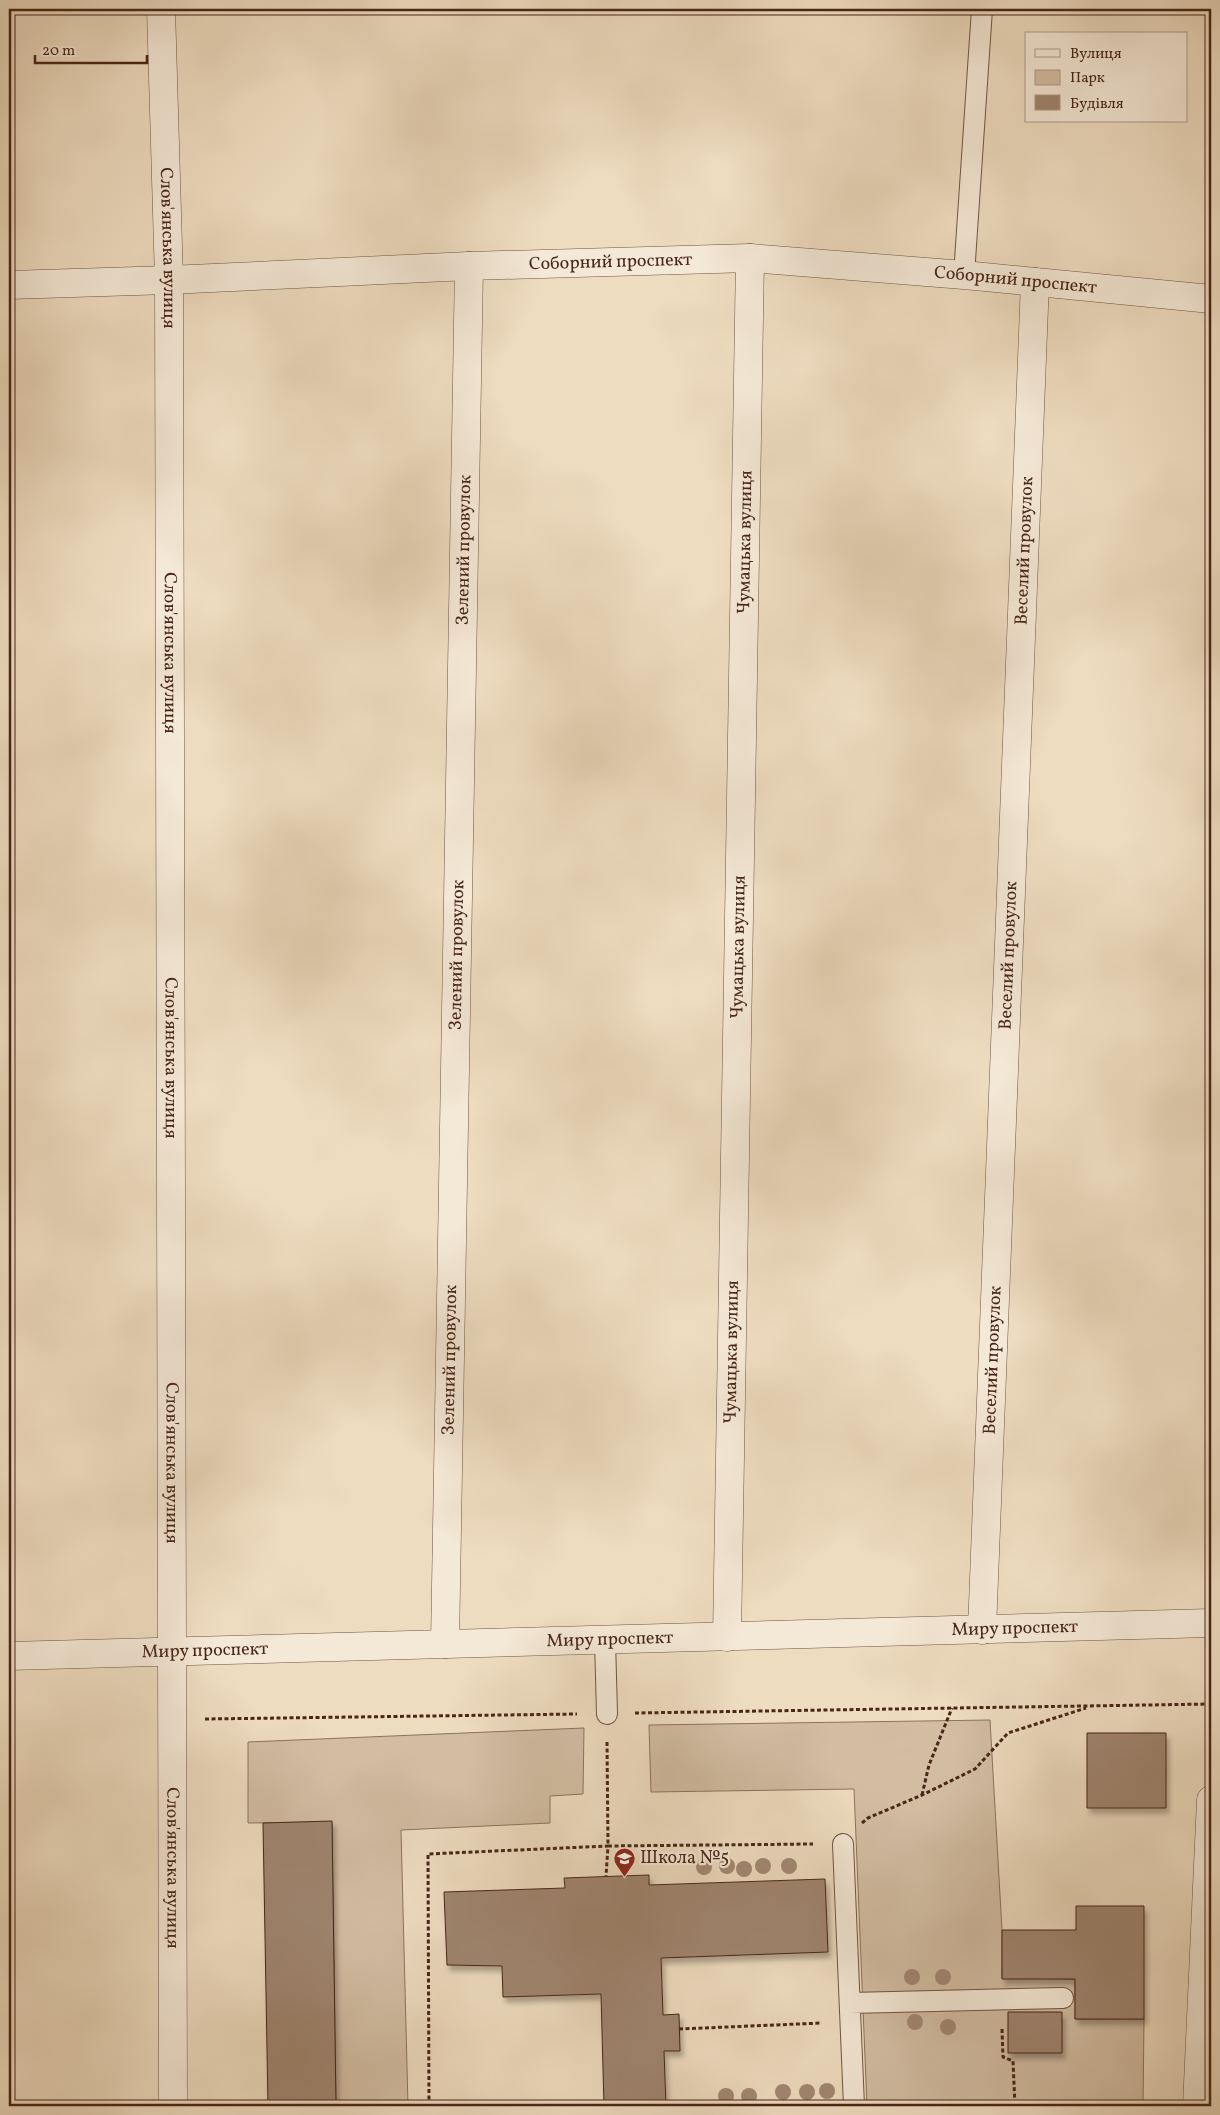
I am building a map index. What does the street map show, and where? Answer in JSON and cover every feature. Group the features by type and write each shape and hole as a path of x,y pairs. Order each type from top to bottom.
{"street":[{"name":"Слов'янська вулиця","path":"162,9 169,280 173,2106"},
{"name":"Соборний проспект","path":"9,285 169,280 469,266 750,258 964,275 1211,298"},
{"name":"Чумацька вулиця","path":"727,1637 750,258"},
{"name":"Зелений провулок","path":"445,1644 469,266"},
{"name":"Веселий провулок","path":"982,1630 1035,282"},
{"name":"Миру проспект","path":"9,1656 1211,1623"},
{"path":"1197,2106 1211,1800"}],"lane":[{"path":"964,275 982,9"},
{"path":"605,1640 607,1714"},
{"path":"843,1844 854,2106"},
{"path":"850,2013 1001,1999 1063,1998"}],"path":[{"path":"648,1712 1211,1704"},
{"path":"429,2106 428,1854 608,1846 843,1844 868,1818 922,1795 975,1769 1008,1733 1090,1706"},
{"path":"922,1795 929,1765 952,1708"},
{"path":"172,1720 585,1714"},
{"path":"606,1876 608,1846 607,1714"},
{"path":"1001,1999 1003,2057 1013,2061 1015,2106"},
{"path":"679,2029 850,2013"},
{"path":"1002,2044 1008,2045"}],"green space":[{"path":"990,1720 1002,1930 1002,1978 1075,1979 1075,2019 1144,2019 1143,2106 867,2106 854,1789 651,1792 649,1725"},
{"path":"584,1728 583,1794 550,1796 550,1823 401,1830 408,2106 336,2106 332,1822 248,1823 248,1742"}],"building":[{"path":"1087,1733 1166,1733 1166,1808 1087,1808"},
{"path":"332,1821 336,2106 268,2106 263,1823"},
{"path":"649,1875 649,1885 825,1879 828,1952 661,1958 663,2015 679,2014 680,2051 664,2051 666,2106 604,2106 601,1994 503,1997 502,1966 447,1965 444,1892 565,1888 564,1878"},
{"path":"1076,1906 1144,1906 1144,2019 1075,2019 1075,1979 1002,1979 1002,1930 1076,1930"},
{"path":"1008,2012 1062,2012 1062,2053 1008,2053"}],"place":[{"name":"Школа №5","path":"624,1877"}]}
